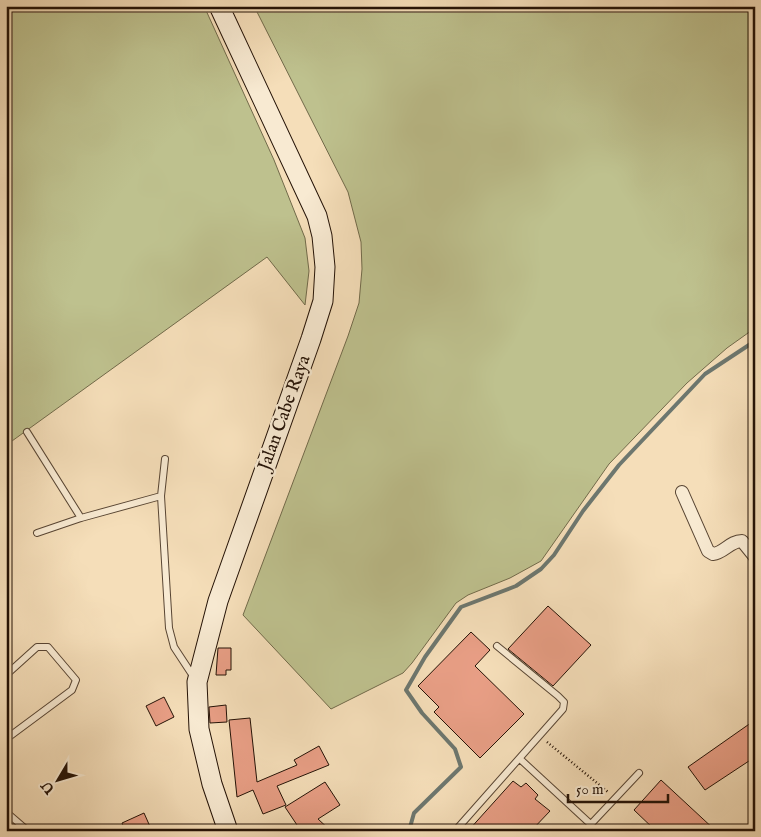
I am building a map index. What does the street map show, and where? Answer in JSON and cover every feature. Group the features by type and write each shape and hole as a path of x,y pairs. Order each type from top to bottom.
{"main road":[{"name":"Jalan Cabe Raya","path":"219,6 311,200 322,236 326,267 323,301 312,339 218,602 197,682 199,729 212,784 228,831"}],"street":[{"path":"682,492 708,551 717,554 736,541 742,541 755,557"}],"lane":[{"path":"27,432 81,518"},
{"path":"165,459 162,496 169,628 174,646 197,682"},
{"path":"36,533 81,518 162,496"},
{"path":"6,675 37,647 43,645 48,646 76,680 72,690 6,739"},
{"path":"455,831 563,709 564,702 497,646"},
{"path":"520,759 598,831"},
{"path":"591,824 639,772"},
{"path":"6,812 28,831"}],"path":[{"path":"540,736 615,798"}],"green space":[{"path":"6,6 204,6 274,160 305,238 309,271 305,305 267,257 12,441 6,435"},
{"path":"254,6 755,6 755,328 727,348 687,383 609,464 541,561 510,578 468,595 456,603 403,673 331,709 243,615 359,303 362,269 361,242 348,192"}],"building":[{"path":"548,606 591,645 553,686 508,649"},
{"path":"471,632 490,650 475,666 524,714 480,758 434,712 439,707 418,686"},
{"path":"218,648 231,648 231,670 226,670 226,675 216,675"},
{"path":"164,697 174,717 156,726 146,706"},
{"path":"226,705 227,722 210,723 209,707"},
{"path":"250,718 257,782 297,765 294,760 319,746 329,765 277,786 286,805 263,814 253,790 237,797 229,720"},
{"path":"755,720 755,757 705,790 688,767"},
{"path":"661,780 716,831 656,831 634,810"},
{"path":"513,781 521,787 526,783 538,795 535,799 550,811 531,831 468,831"},
{"path":"325,782 340,805 318,819 331,831 301,831 285,807"},
{"path":"144,813 152,831 125,831 122,823"}],"waterway":[{"path":"409,831 414,813 461,767 455,749 422,713 406,690 425,657 461,607 516,586 541,569 554,555 583,511 619,465 705,374 755,341"}]}
